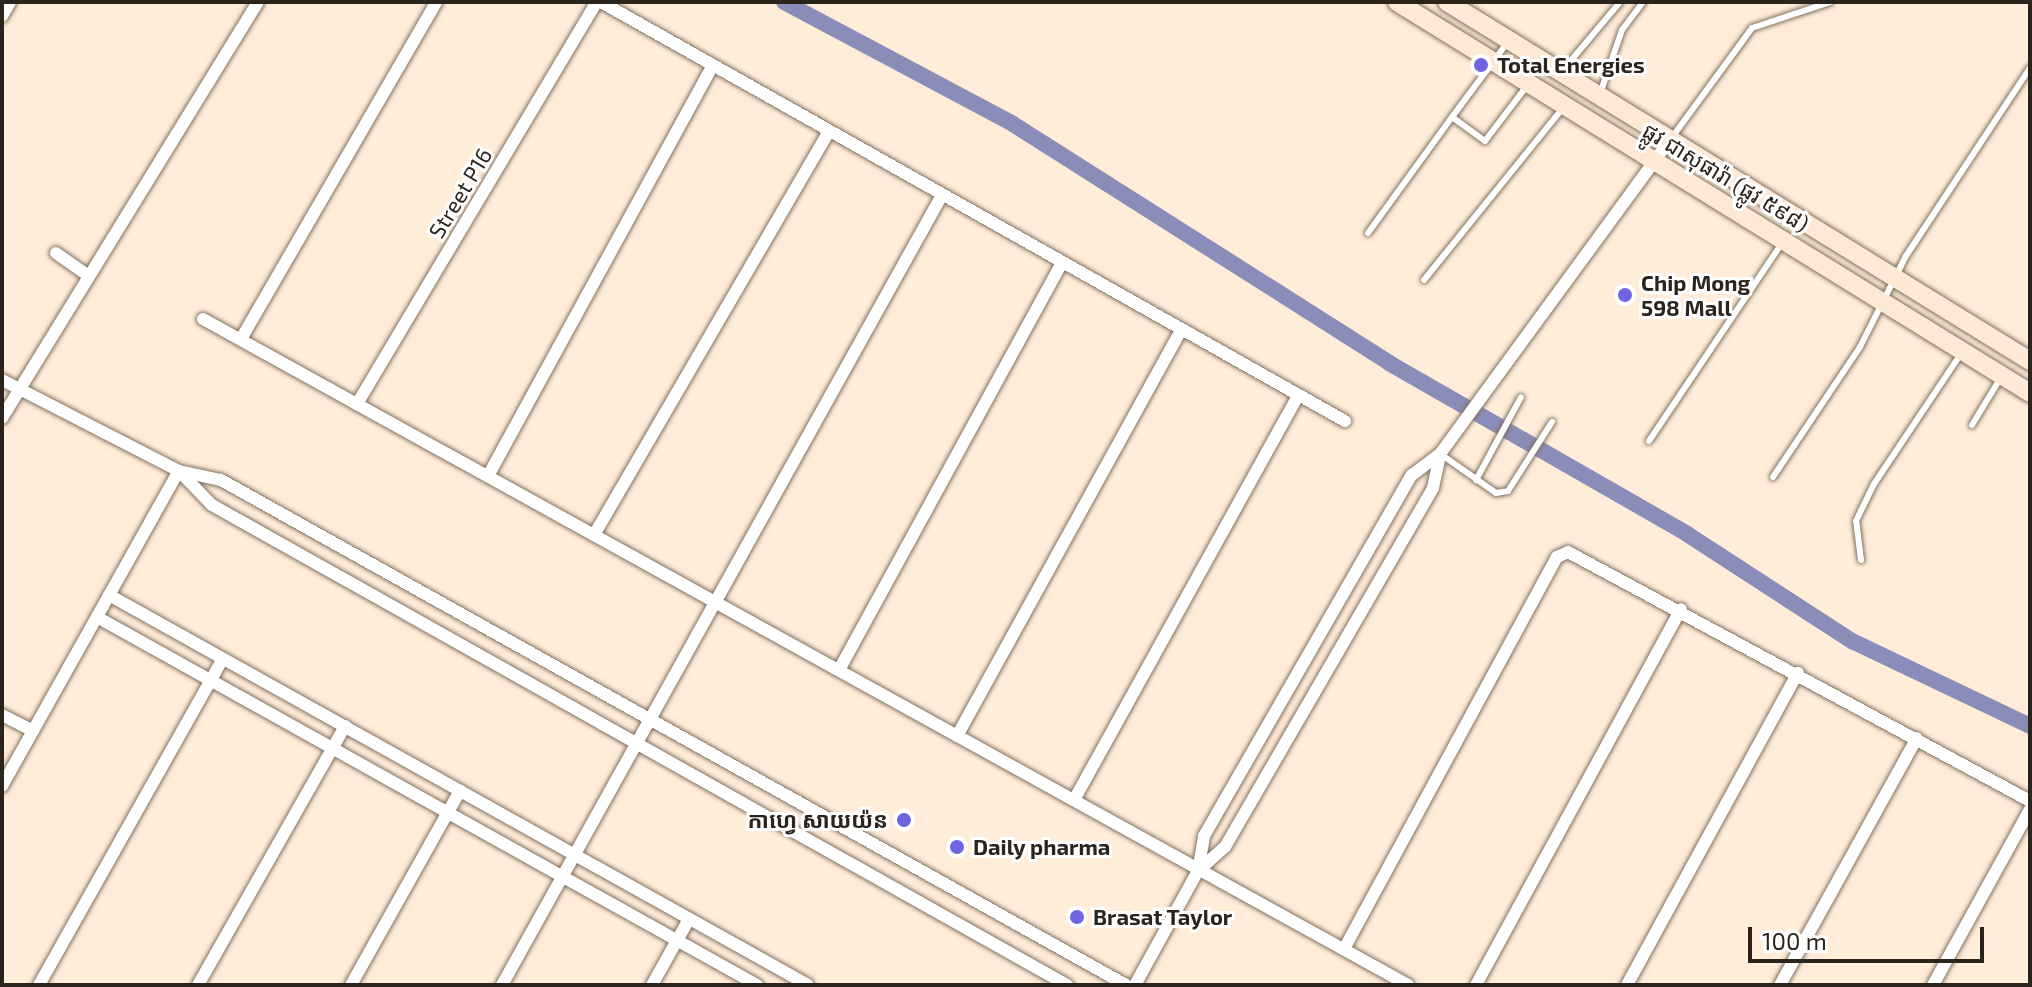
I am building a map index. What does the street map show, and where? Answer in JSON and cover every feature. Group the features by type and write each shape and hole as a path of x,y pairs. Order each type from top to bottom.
{"main road":[{"name":"ផ្លូវ ជាសុផារ៉ា (ផ្លូវ ៥៩៨)","path":"1397,2 2030,393"},
{"name":"ផ្លូវ ជាសុផារ៉ា (ផ្លូវ ៥៩៨)","path":"1448,2 2030,361"}],"street":[{"path":"2,16 10,2"},
{"path":"2,418 258,2"},
{"path":"241,339 436,2"},
{"path":"599,2 941,197 1345,421"},
{"name":"Street P16","path":"357,404 599,2"},
{"path":"488,476 712,67"},
{"path":"594,535 828,133"},
{"path":"1198,871 1225,847 1402,543 1433,488 1440,454 1454,431 1670,140"},
{"path":"502,985 639,745 941,197"},
{"path":"56,253 88,275"},
{"path":"839,670 1061,264"},
{"path":"203,319 1408,985"},
{"path":"957,736 1181,331"},
{"path":"2,380 179,471 221,480 1126,985"},
{"path":"1074,800 1298,396"},
{"path":"1135,985 1198,871 1204,836 1412,475 1440,454"},
{"path":"179,471 212,505 1067,985"},
{"path":"2,786 179,471"},
{"path":"259,532 271,508"},
{"path":"1380,531 1402,543"},
{"path":"1344,949 1557,557 1573,551 2030,801"},
{"path":"109,595 808,985"},
{"path":"414,619 426,595"},
{"path":"1476,985 1681,609"},
{"path":"97,617 757,985"},
{"path":"1322,632 1343,644"},
{"path":"39,985 223,659"},
{"path":"1627,985 1798,673"},
{"path":"562,702 577,678"},
{"path":"2,715 33,731"},
{"path":"198,985 345,726"},
{"path":"1780,985 1917,738"},
{"path":"723,792 737,768"},
{"path":"351,985 460,791"},
{"path":"1933,985 2030,809"},
{"path":"886,883 900,859"},
{"path":"652,985 689,919"},
{"path":"1040,969 1054,945"}],"lane":[{"path":"1432,24 1448,2"},
{"path":"1561,72 1620,2 1635,13"},
{"path":"1600,96 1605,69 1643,2"},
{"path":"1670,140 1752,28 1830,2"},
{"path":"1368,233 1510,40"},
{"path":"1773,477 1884,303 1894,278 2030,68"},
{"path":"1452,117 1485,141 1528,84"},
{"path":"1424,280 1564,106"},
{"path":"1649,441 1784,240"},
{"path":"1861,560 1856,521 1874,484 1962,352"},
{"path":"1972,425 2002,376"},
{"path":"1476,480 1521,397"},
{"path":"1440,454 1496,493 1508,491 1552,422"}],"waterway":[{"path":"784,2 1013,124 1389,363 1687,534 1852,641 2030,726"}],"place":[{"name":"Total Energies","path":"1481,65"},
{"name":"Chip Mong 598 Mall","path":"1625,295"},
{"name":"កាហ្វេ សាយយ៉ន","path":"904,820"},
{"name":"Daily pharma","path":"957,847"},
{"name":"Brasat Taylor","path":"1077,917"}]}
